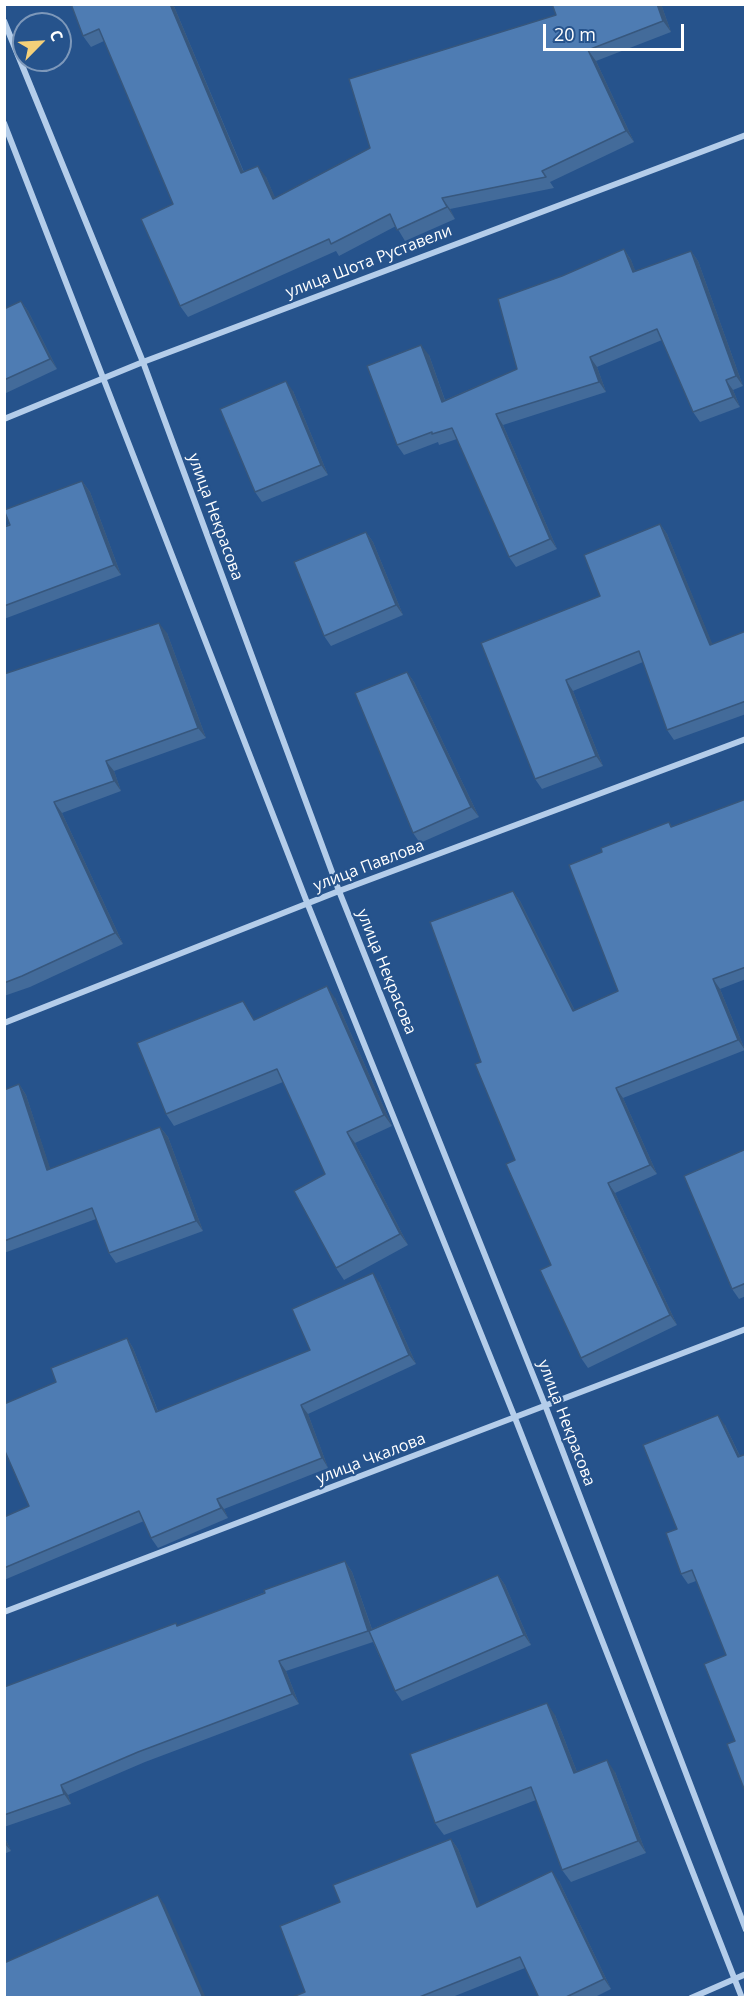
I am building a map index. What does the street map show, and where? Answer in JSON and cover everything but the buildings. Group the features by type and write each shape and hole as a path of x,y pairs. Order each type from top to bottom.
{"street":[{"name":"улица Некрасова","path":"4,21 143,362 339,891 545,1405 746,1930"},
{"path":"4,123 106,379 308,905 515,1418 742,1998"},
{"name":"улица Шота Руставели","path":"4,419 143,362 746,135"},
{"name":"улица Павлова","path":"4,1023 339,891 746,739"},
{"name":"улица Чкалова","path":"4,1612 746,1329"},
{"path":"691,1998 746,1974"}]}
